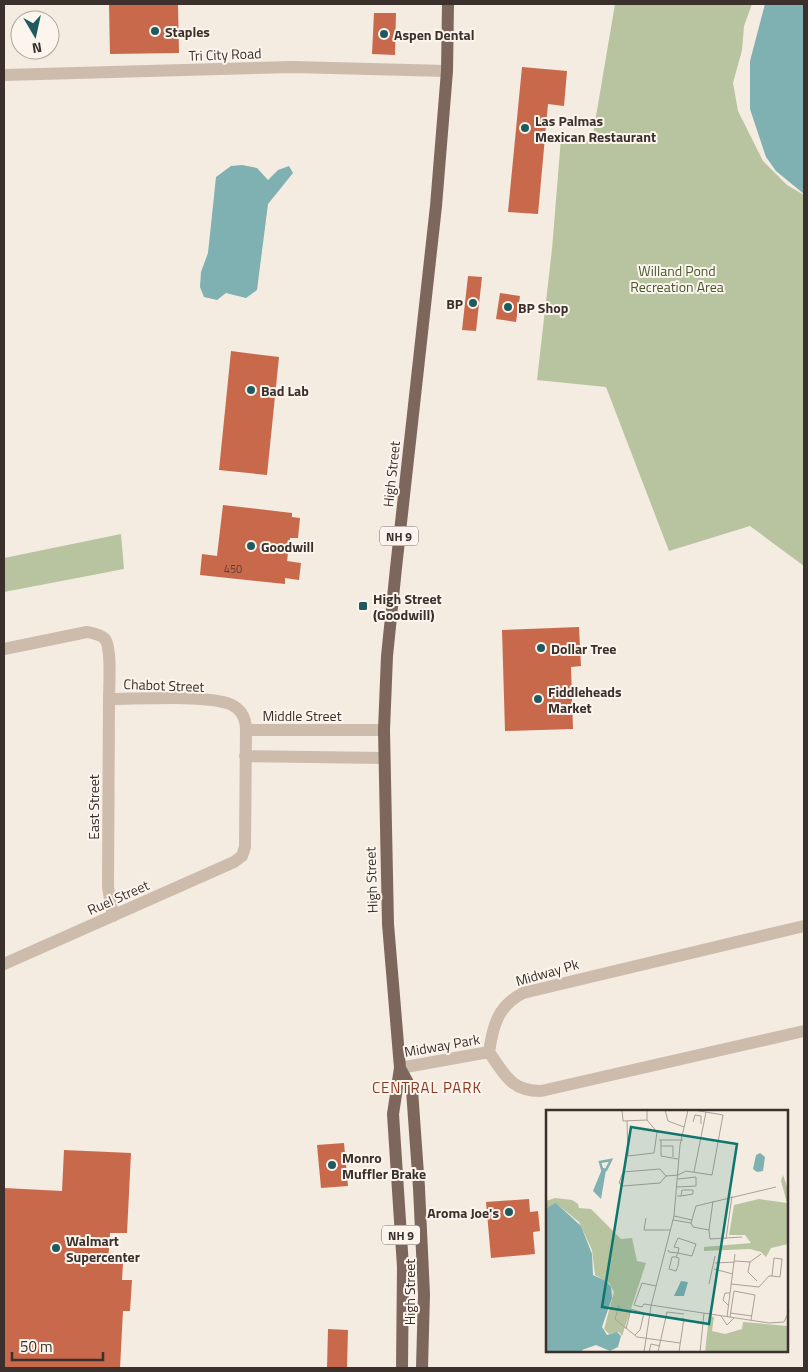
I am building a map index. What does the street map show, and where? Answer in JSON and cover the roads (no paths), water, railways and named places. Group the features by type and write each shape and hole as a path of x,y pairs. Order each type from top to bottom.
{"main road":[{"name":"High Street","path":"402,1368 403,1267 393,1114 400,1068 388,924 383,758 390,626 436,206 447,71 448,4"},
{"name":"High Street","path":"400,1068 412,1090 418,1170 424,1294 422,1368"}],"street":[{"name":"Tri City Road","path":"4,75 293,67 447,71"},
{"name":"Chabot Street","path":"4,649 87,632 96,633 104,639 108,647 109,699 197,700 228,704 241,712 246,721 246,730"},
{"name":"East Street","path":"109,699 108,887 113,916"},
{"name":"Middle Street","path":"242,856 245,847 246,730 384,730"},
{"path":"245,756 383,758"},
{"name":"Ruel Street","path":"4,964 234,862 242,856"},
{"name":"Midway Pk","path":"489,1052 496,1020 502,1008 511,999 523,992 804,926"},
{"path":"489,1052 510,1081 518,1088 541,1091 804,1031"},
{"name":"Midway Park","path":"400,1068 489,1052"}],"water":[{"path":"765,4 804,4 804,194 776,171 766,157 750,109 750,61"},
{"path":"242,165 257,168 268,180 278,170 289,166 293,173 268,204 257,290 246,298 226,293 217,300 204,297 200,287 201,272 208,253 216,177 231,166"}],"place":[{"name":"Staples","path":"155,31"},
{"name":"Aspen Dental","path":"384,34"},
{"name":"Las Palmas Mexican Restaurant","path":"525,128"},
{"name":"BP","path":"473,303"},
{"name":"BP Shop","path":"508,307"},
{"name":"Bad Lab","path":"251,390"},
{"name":"Goodwill","path":"251,546"},
{"name":"High Street (Goodwill)","path":"363,606"},
{"name":"Dollar Tree","path":"541,648"},
{"name":"Fiddleheads Market","path":"538,699"},
{"name":"Monro Muffler Brake","path":"332,1165"},
{"name":"Aroma Joe's","path":"509,1212"},
{"name":"Walmart Supercenter","path":"56,1248"}],"district":[{"name":"CENTRAL PARK","path":"427,1087"}],"park label":[{"name":"Willand Pond Recreation Area","path":"677,278"}]}
